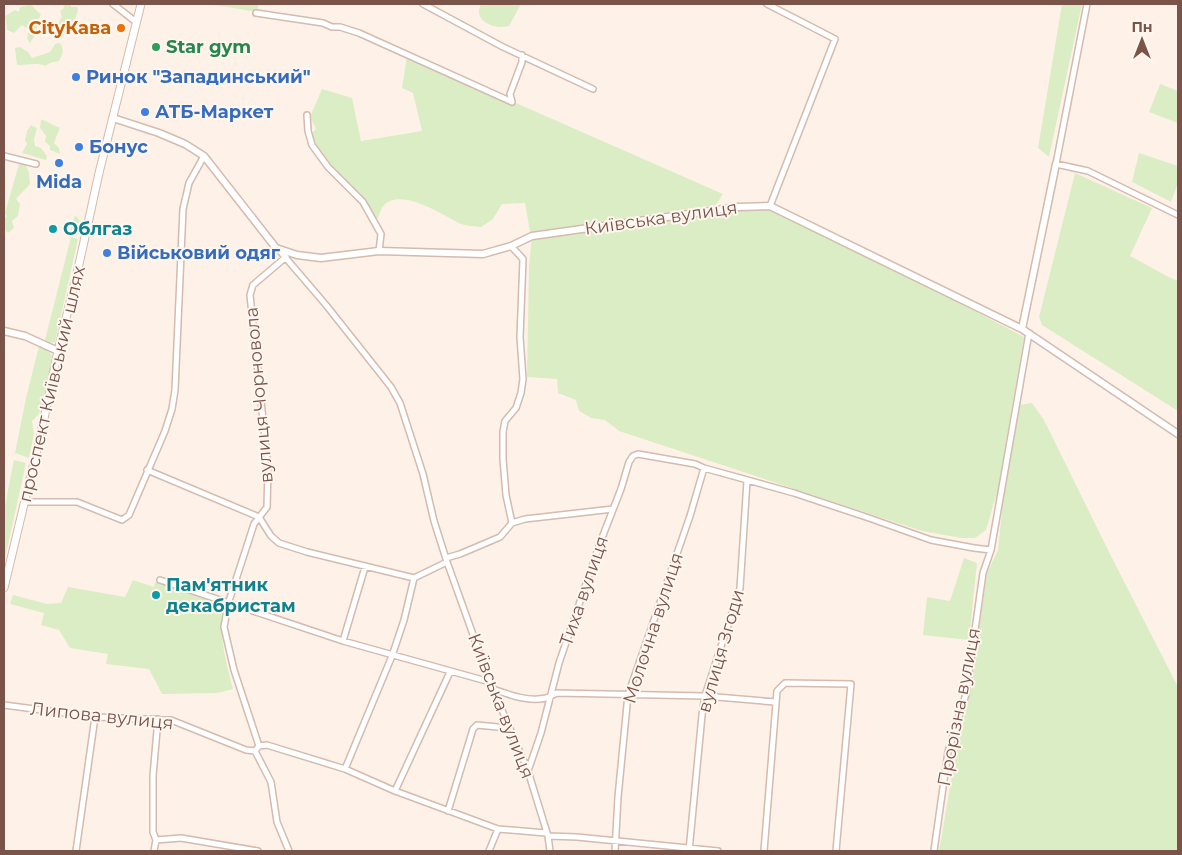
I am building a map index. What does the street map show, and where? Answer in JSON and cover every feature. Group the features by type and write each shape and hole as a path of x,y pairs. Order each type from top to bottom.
{"main road":[{"name":"проспект Київський шлях","path":"4,588 41,433 58,351 141,4"}],"street":[{"path":"113,4 136,22"},
{"path":"424,4 522,55 593,89"},
{"path":"767,4 835,39 770,206"},
{"path":"1022,329 1087,4"},
{"path":"256,13 290,17 323,23 332,27 340,27 512,102 510,94 522,62 522,55"},
{"path":"307,115 308,131 312,145 328,167 363,202 382,234 379,251"},
{"name":"Київська вулиця","path":"113,118 159,133 185,144 204,156 276,248 286,256 391,387 400,403 423,474 434,521 490,682 508,728 528,770 548,835 550,851"},
{"path":"4,156 36,164"},
{"path":"25,502 76,502 122,520 129,515 165,431 172,409 183,208 189,183 204,156"},
{"path":"1056,164 1088,171 1178,212"},
{"name":"Київська вулиця","path":"276,248 296,255 321,258 379,251 484,254 511,246 532,236 738,207 770,206 1022,329 1178,434"},
{"path":"511,246 523,259 520,337 523,379 516,408 505,421 503,432 505,486 512,523"},
{"name":"вулиця Чорновола","path":"259,746 232,662 224,627 228,604 254,524 267,507 268,468 250,295 253,285 286,256"},
{"path":"4,331 25,336 58,351"},
{"name":"Прорізна вулиця","path":"934,851 949,747 966,694 984,573 991,550 1029,333"},
{"path":"613,509 629,462 633,456 638,454 695,464 747,481 794,493 930,540 991,550"},
{"name":"Молочна вулиця","path":"615,851 614,841 628,695 690,516 704,468"},
{"path":"147,470 259,517 271,536 279,543 307,552 414,578 447,560"},
{"name":"вулиця Згоди","path":"690,850 705,696 740,588 747,481"},
{"name":"Тиха вулиця","path":"447,560 500,537 512,523 525,519 613,509 559,662 541,733 528,770"},
{"path":"342,641 365,566"},
{"path":"346,769 392,656 404,620 414,578"},
{"path":"160,580 342,641 490,682"},
{"path":"395,791 450,672"},
{"path":"764,851 776,691 785,683 851,684 836,851"},
{"path":"493,689 522,698 534,699 558,693 705,696 775,702"},
{"name":"Липова вулиця","path":"4,705 95,717 171,720 246,750 255,751"},
{"path":"76,851 95,717"},
{"path":"154,851 156,840 153,832 153,776 158,719"},
{"path":"448,811 476,724 508,728"},
{"path":"289,851 277,822 271,782 255,751 259,746 267,745 346,769 395,791 498,828 690,850 718,851"},
{"path":"489,851 498,828"},
{"path":"156,840 181,838 228,848 258,851"}],"green space":[{"path":"30,4 41,14 37,23 37,32 30,43 27,39 28,33 31,31 22,25 14,33 7,30 5,16 15,10 19,12 20,7"},
{"path":"63,4 71,4 71,7 77,7 78,10 73,27 60,40 56,27 62,17 60,11 64,8"},
{"path":"186,4 259,4 257,12"},
{"path":"481,4 521,4 509,26 498,27 482,20 479,10"},
{"path":"1062,4 1082,4 1049,157 1038,148"},
{"path":"60,43 63,50 59,61 45,66 35,64 17,65 15,48 20,47 28,52 32,58 50,52 55,44"},
{"path":"407,55 723,194 716,205 530,232 525,203 502,204 493,219 481,227 461,224 423,205 401,199 392,200 384,205 377,220 365,200 320,152 312,133 316,129 310,117 322,89 352,98 361,141 422,131 413,93 402,88"},
{"path":"1160,84 1178,91 1178,123 1149,112"},
{"path":"41,120 60,127 54,143 59,148 60,154 50,150 50,146 45,142 46,136 40,128"},
{"path":"31,125 37,128 34,139 35,146 41,148 47,156 46,160 22,153 27,144 25,140"},
{"path":"1139,153 1178,166 1178,183 1171,202 1132,182"},
{"path":"19,164 25,164 29,173 30,184 16,199 20,204 18,216 12,221 14,228 8,233 4,230 4,218 7,216 5,213"},
{"path":"1075,173 1152,208 1130,256 1178,281 1178,411 1042,325 1039,317"},
{"path":"770,206 790,214 1024,337 998,489 986,530 975,538 961,538 922,531 619,431 605,420 591,418 579,411 576,400 558,393 557,379 527,377 529,267 532,236"},
{"path":"75,215 82,223 80,235 70,232"},
{"path":"71,237 78,239 55,342 50,343 45,340"},
{"path":"39,346 50,352 53,358 39,414 32,421 34,434 29,458 15,453"},
{"path":"1032,403 1044,420 1178,687 1178,851 939,851 956,752 970,692 987,573 998,550 1004,491 1019,405"},
{"path":"14,460 26,463 4,563 4,510"},
{"path":"964,558 977,563 969,640 923,635 927,597 950,601"},
{"path":"133,580 154,587 155,582 223,605 222,637 233,689 217,693 162,694 149,669 106,664 108,654 70,648 59,630 41,625 44,613 10,604 13,595 47,604 61,603 68,587 125,597"}],"place":[{"name":"CityКава","path":"121,28"},
{"name":"Star gym","path":"156,47"},
{"name":"Ринок \"Западинський\"","path":"76,77"},
{"name":"АТБ-Маркет","path":"145,112"},
{"name":"Бонус","path":"79,147"},
{"name":"Mida","path":"59,163"},
{"name":"Облгаз","path":"53,229"},
{"name":"Військовий одяг","path":"107,253"},
{"name":"Пам'ятник декабристам","path":"156,595"}]}
